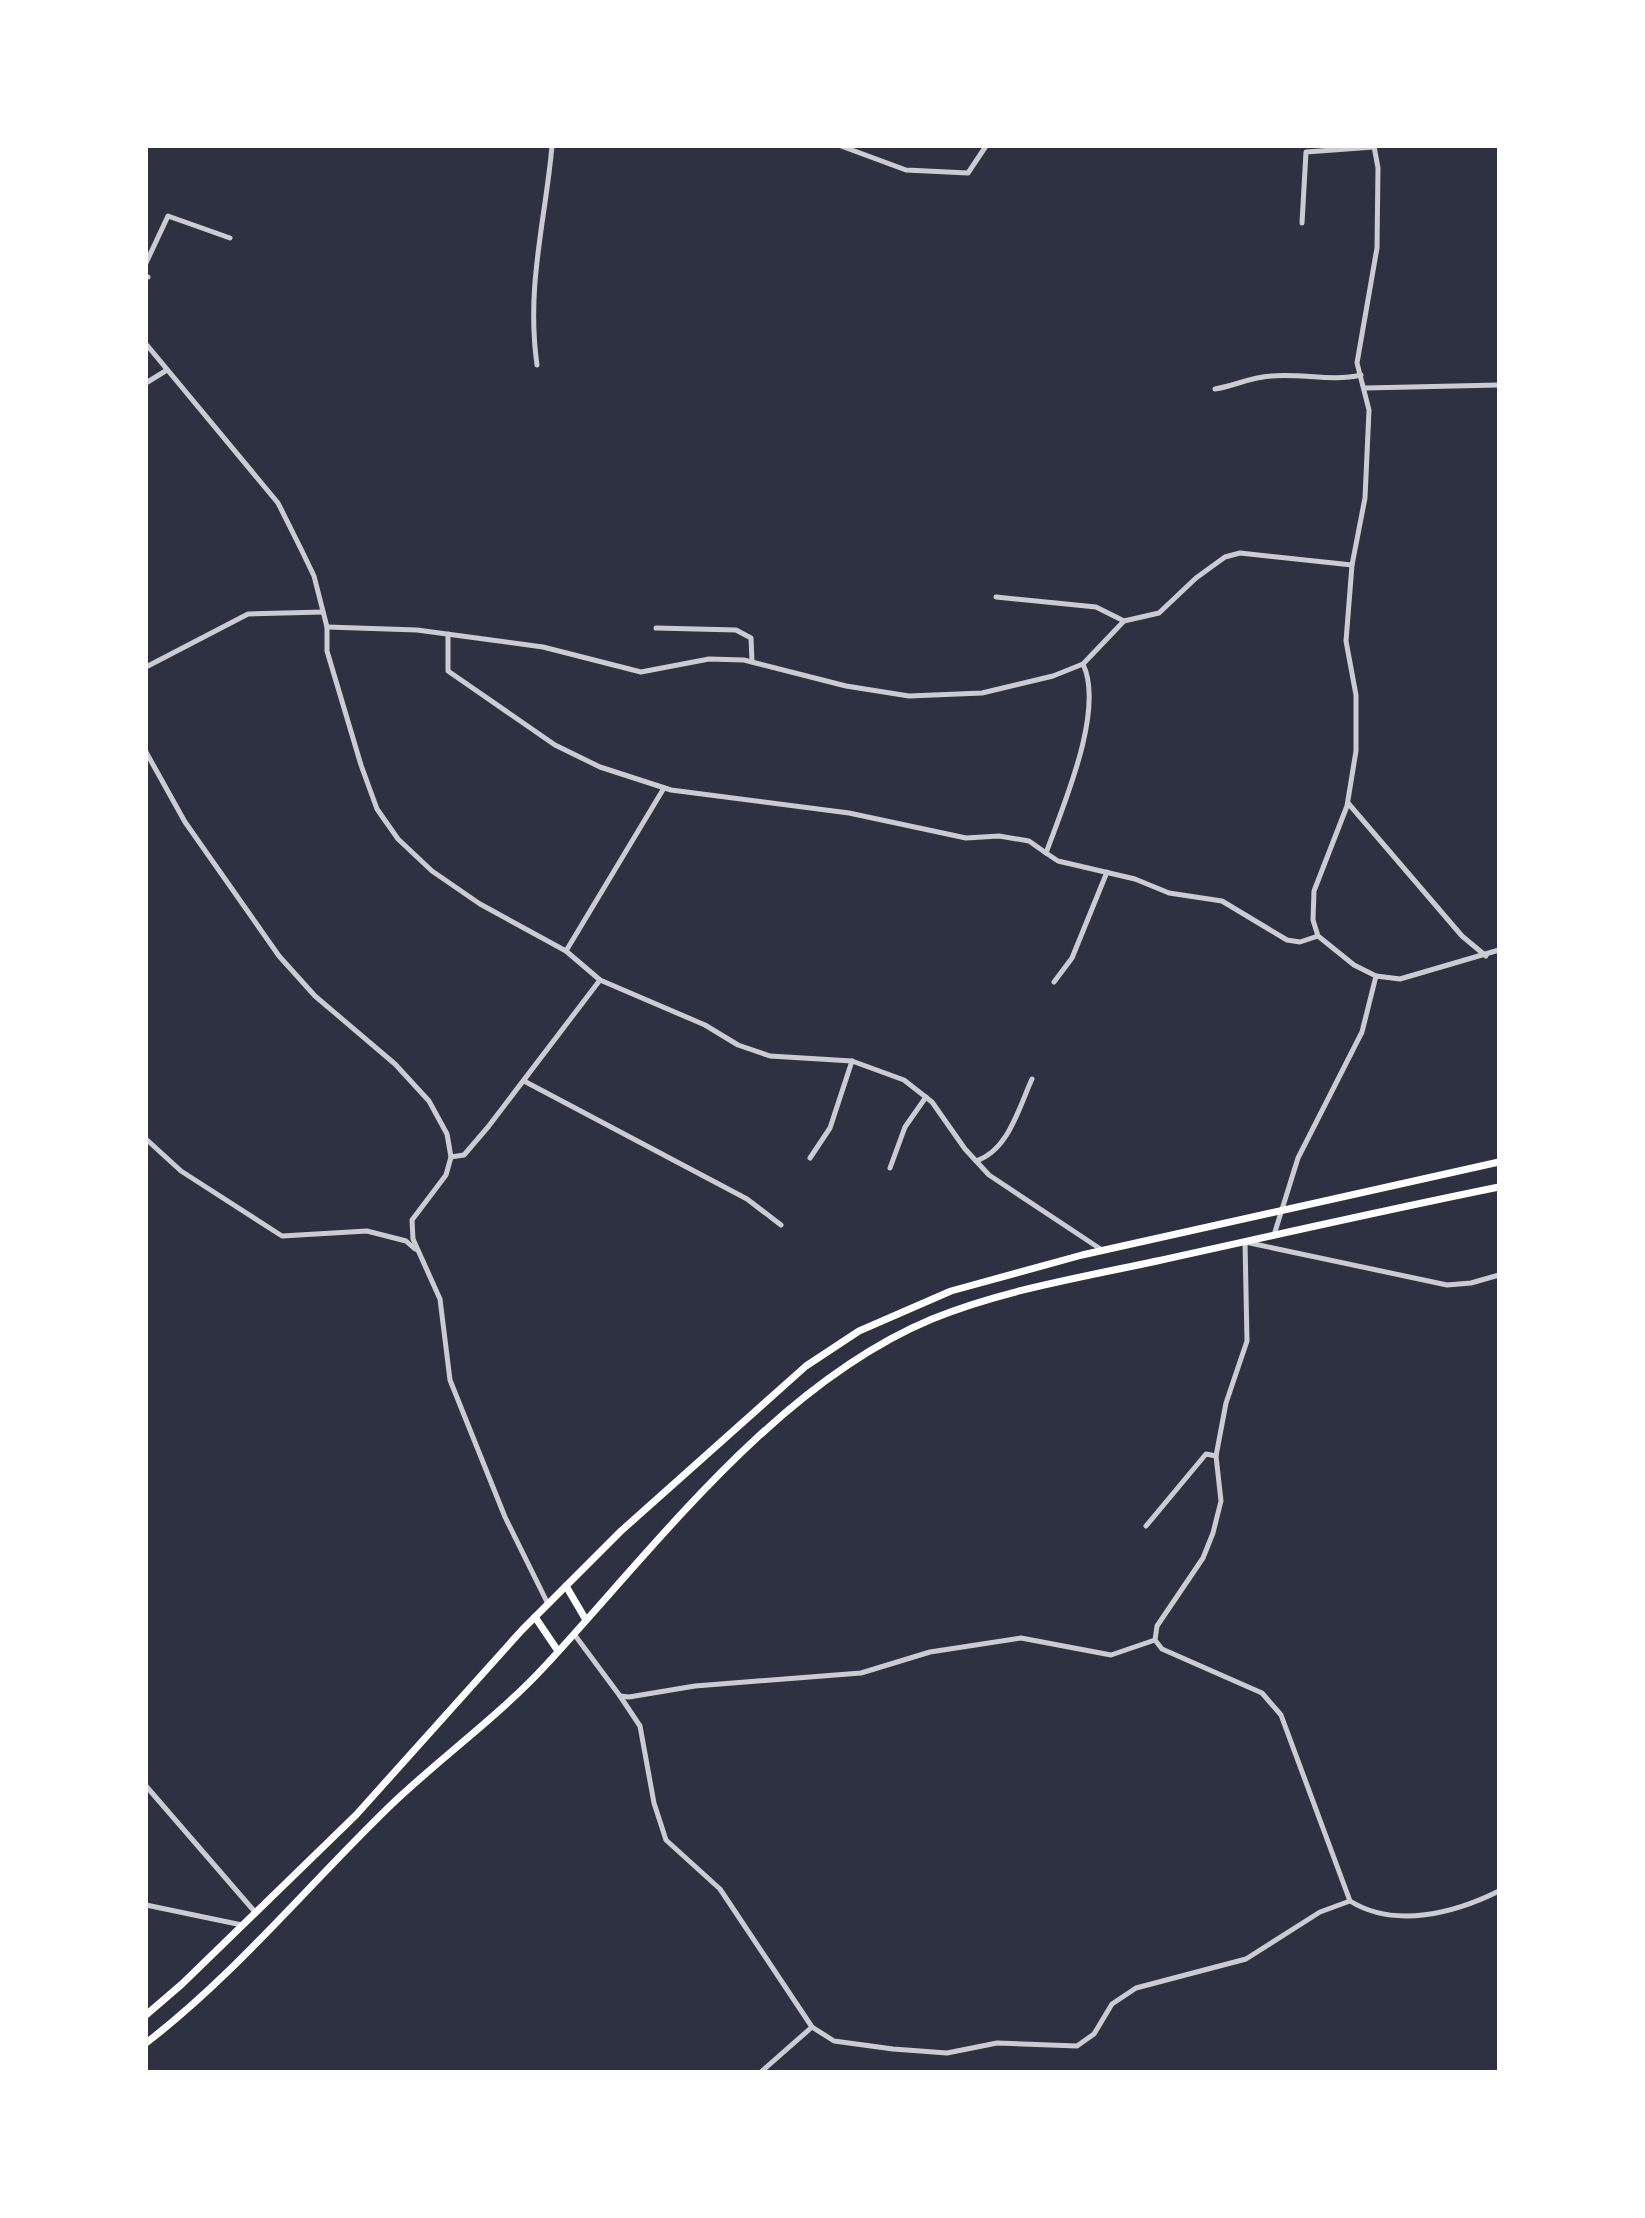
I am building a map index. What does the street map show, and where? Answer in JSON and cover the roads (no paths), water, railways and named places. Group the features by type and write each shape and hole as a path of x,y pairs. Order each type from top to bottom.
{"main road":[{"path":"146,2015 356,1815 566,1586 723,1437 806,1366 859,1331 951,1291 1103,1251 1499,1162"},
{"path":"146,2043 172,2023 270,1928 390,1806 558,1651 783,1413 854,1361 932,1320 1020,1292 1499,1187"},
{"path":"566,1586 586,1620"},
{"path":"535,1617 558,1651"}],"street":[{"path":"537,365 533,334 535,253 552,146"},
{"path":"841,146 906,170 968,173 986,146"},
{"path":"1302,223 1306,149 1374,146 1378,168 1377,248 1357,363 1366,388 1369,410 1365,498 1352,565 1346,641 1356,695 1356,751 1348,803 1314,891 1313,920 1318,936 1354,965 1376,976 1400,979 1499,950"},
{"path":"146,263 168,216 230,238"},
{"path":"146,344 278,503 314,576 327,627 327,651 361,765 377,809 398,839 432,871 480,904 566,951 600,980 705,1025 738,1045 770,1056 852,1061 904,1080 926,1097 976,1161 1006,1188 1103,1251"},
{"path":"146,383 167,370"},
{"path":"1215,389 1245,379 1275,375 1338,381 1361,375"},
{"path":"1366,388 1499,385"},
{"path":"327,627 448,634 543,647 641,672 709,659 752,662 846,686 909,696 982,693 1053,676 1083,664 1124,621 1159,613 1196,578 1225,557 1240,553 1352,565"},
{"path":"996,597 1096,607 1124,621"},
{"path":"146,667 248,614 323,612"},
{"path":"656,628 736,630 751,638 752,662"},
{"path":"448,634 448,671 555,745 600,767 664,788 724,799 849,813 966,838 999,836 1029,841 1058,861 1107,872 1169,893 1234,905 1287,940 1300,942 1318,936"},
{"path":"1046,853 1073,777 1088,713 1090,679 1083,664"},
{"path":"146,752 185,822 279,956 315,996 395,1064 429,1101 447,1134 451,1157 446,1175 412,1220 416,1249 440,1299 450,1380 505,1517 548,1604"},
{"path":"566,951 664,788"},
{"path":"1348,803 1462,936 1486,956"},
{"path":"1054,982 1072,958 1107,872"},
{"path":"1274,1235 1298,1158 1362,1032 1376,976"},
{"path":"451,1157 464,1155 600,980"},
{"path":"810,1158 830,1128 852,1061"},
{"path":"976,1161 986,1158 1001,1144 1032,1079"},
{"path":"524,1081 747,1199 781,1225"},
{"path":"890,1168 905,1127 926,1097"},
{"path":"146,1139 181,1171 282,1236 367,1231 406,1241 416,1249"},
{"path":"1499,1275 1471,1283 1447,1285 1245,1242 1247,1341 1226,1403 1216,1456 1221,1501 1203,1558 1157,1626 1155,1640 1162,1649 1262,1693 1281,1715 1350,1901 1367,1911 1426,1915 1472,1904 1499,1891"},
{"path":"1146,1526 1206,1454 1216,1456"},
{"path":"574,1634 640,1726 654,1803 666,1840 720,1889 812,2027 834,2041 947,2053 997,2043 1077,2046 1094,2034 1112,2004 1136,1988 1246,1959 1320,1912 1350,1901"},
{"path":"620,1696 861,1673 930,1652 1021,1638 1111,1655 1155,1640"},
{"path":"146,1786 256,1913"},
{"path":"146,1905 243,1925"},
{"path":"761,2072 812,2027"}]}
